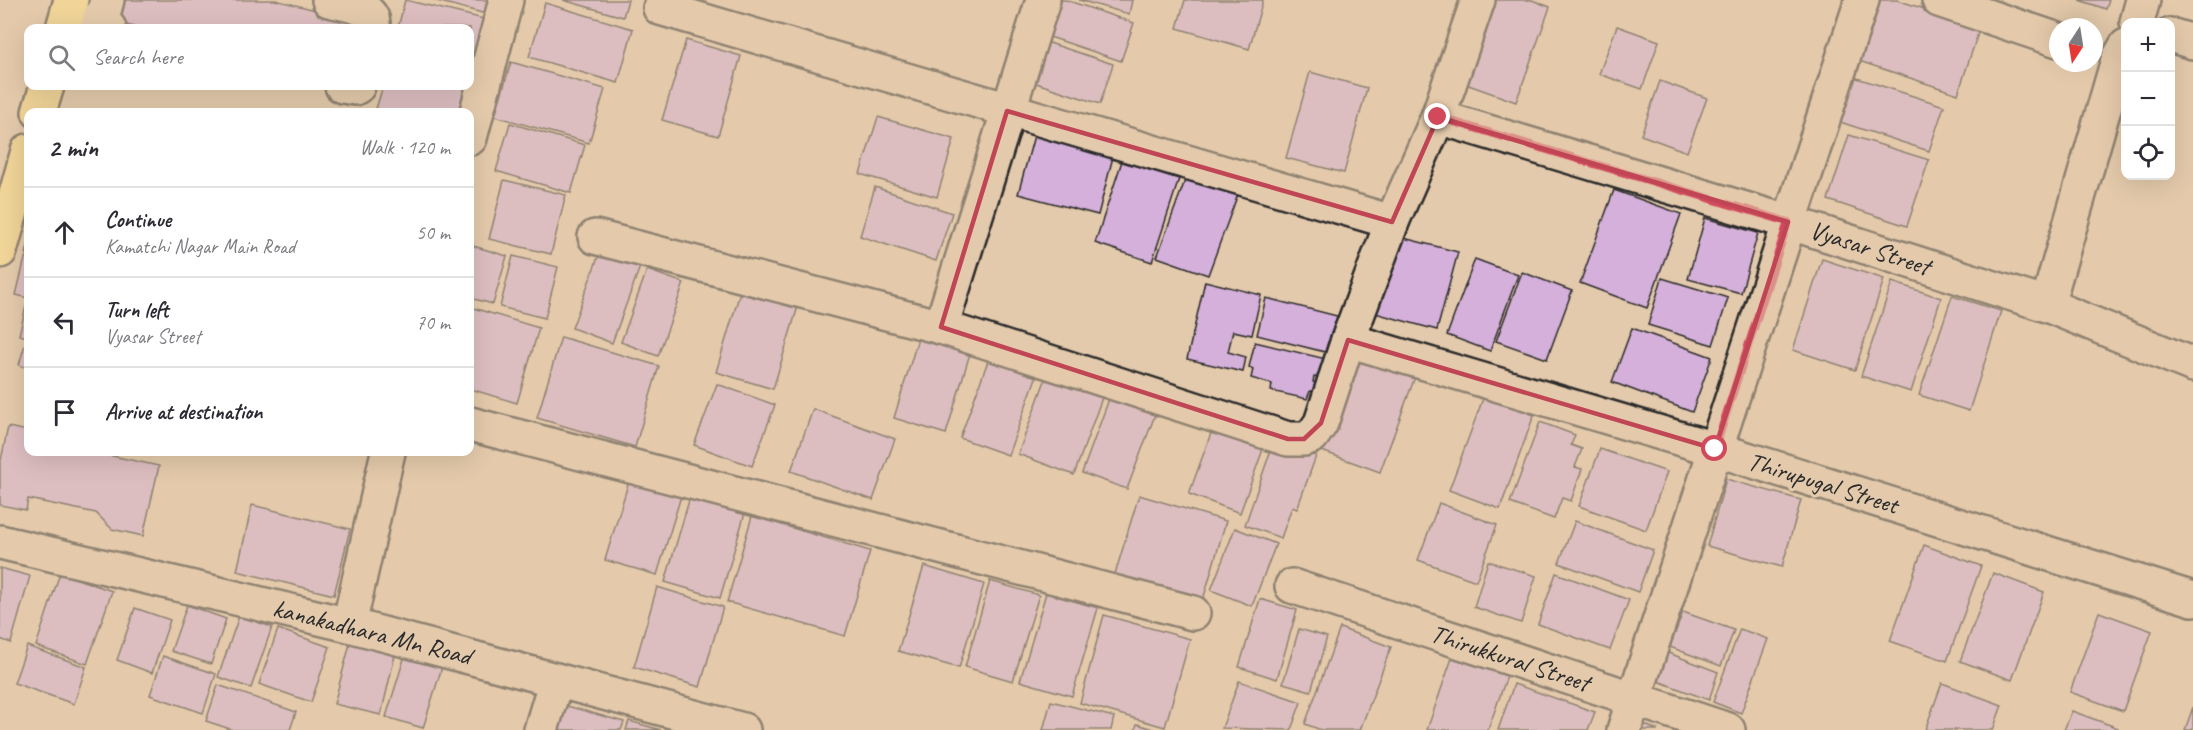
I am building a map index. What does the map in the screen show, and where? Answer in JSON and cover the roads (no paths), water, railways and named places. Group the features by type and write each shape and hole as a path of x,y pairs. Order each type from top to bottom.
{"main road":[{"path":"40,108 46,90"},
{"path":"0,251 24,165"}],"street":[{"path":"329,0 368,11 373,16 373,24"},
{"path":"474,123 506,0"},
{"path":"941,327 1043,0"},
{"path":"1624,730 1862,0"},
{"path":"1939,0 2049,37"},
{"path":"2138,18 2144,0"},
{"path":"595,237 941,327 1288,439 1304,439 1312,436 1320,423 1392,222 1438,117 1472,1"},
{"path":"660,8 1392,222"},
{"path":"67,15 105,18"},
{"path":"2175,37 2193,42"},
{"path":"2047,305 2113,53"},
{"name":"Vyasar Street","path":"1438,117 1788,222 2047,305 2193,365"},
{"name":"Thirupugal Street","path":"1348,340 1715,449 2193,599"},
{"path":"474,425 1193,613"},
{"path":"350,624 387,456"},
{"name":"kanakadhara Mn Road","path":"0,542 350,624 743,730"},
{"name":"Thirukkural Street","path":"1292,586 1728,730"},
{"path":"541,730 555,680"}]}
